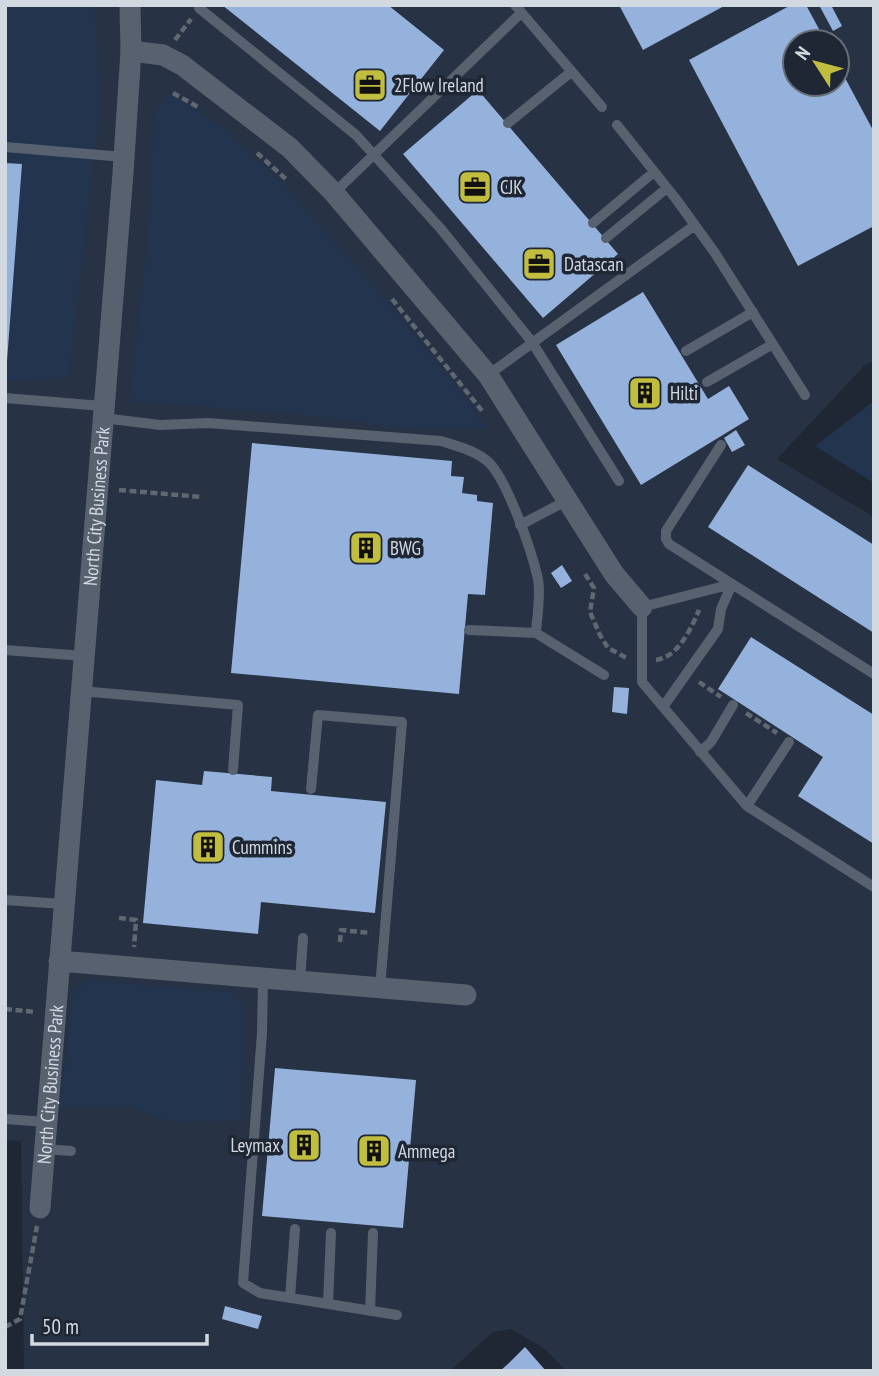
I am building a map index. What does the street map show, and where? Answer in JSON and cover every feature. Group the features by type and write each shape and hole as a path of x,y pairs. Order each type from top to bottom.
{"street":[{"name":"North City Business Park","path":"40,1208 124,156 131,51 130,5"},
{"path":"131,51 163,55 182,65 290,148 334,193 488,375 614,574 642,607"},
{"path":"58,961 466,995"}],"lane":[{"path":"199,8 356,135 374,153 441,229 532,342 619,481"},
{"path":"334,193 518,9 601,107"},
{"path":"508,123 571,72"},
{"path":"617,125 695,225 805,395"},
{"path":"5,148 124,156"},
{"path":"593,223 654,172"},
{"path":"606,238 667,188"},
{"path":"488,375 695,225"},
{"path":"686,351 753,312"},
{"path":"707,382 773,344"},
{"path":"5,398 103,412 160,425 208,423 441,441 465,448 487,460 498,472 512,500 538,581 536,633"},
{"path":"721,445 666,531 669,544 874,674"},
{"path":"520,525 568,500"},
{"path":"732,584 642,607 642,682 747,806 874,887"},
{"path":"663,707 718,629 721,609 732,584"},
{"path":"469,630 536,633 604,676"},
{"path":"5,650 84,656"},
{"path":"81,691 238,705 233,770"},
{"path":"700,752 710,742 733,705"},
{"path":"311,789 317,715 402,722 380,988"},
{"path":"747,806 789,741"},
{"path":"5,900 63,904"},
{"path":"300,982 303,938"},
{"path":"263,979 262,1033 243,1283 260,1293 397,1315"},
{"path":"5,1119 46,1122"},
{"path":"44,1149 71,1151"},
{"path":"289,1298 295,1229"},
{"path":"328,1304 331,1233"},
{"path":"370,1311 373,1233"}],"path":[{"path":"163,55 199,8"},
{"path":"173,93 205,111"},
{"path":"253,150 292,184"},
{"path":"383,289 485,414"},
{"path":"97,489 202,497"},
{"path":"580,566 594,588 590,612 608,648 641,662 665,659 673,653 692,628 699,610"},
{"path":"119,918 136,920 132,968"},
{"path":"340,942 341,930 384,934"},
{"path":"5,1009 55,1014"},
{"path":"5,1327 20,1319 40,1208"}],"shaded area":[{"path":"5,5 874,5 874,361 866,364 777,459 874,517 874,1371 566,1371 545,1349 511,1329 493,1332 450,1371 24,1371 21,1141 5,1140"},
{"path":"5,5 95,5 100,109 69,377 5,380"},
{"path":"168,93 221,125 295,196 371,282 488,429 411,429 281,413 129,401 147,243 154,113"},
{"path":"874,401 874,483 815,446"},
{"path":"87,980 234,992 244,1006 242,1120 172,1122 131,1107 60,1107 73,991"}],"building":[{"name":"2Flow Ireland","path":"222,5 388,5 444,50 380,131"},
{"path":"619,5 726,5 643,50"},
{"path":"791,5 806,5 818,28 781,28 781,98 851,98 851,89 874,132 874,226 798,266 689,60"},
{"path":"819,5 831,5 842,26 831,28"},
{"path":"478,90 618,254 543,318 403,154"},
{"path":"5,163 22,164 7,361 5,361"},
{"name":"Hilti","path":"643,292 708,399 729,386 749,419 641,485 556,345"},
{"path":"736,430 745,445 732,452 724,438"},
{"name":"BWG","path":"252,443 452,461 451,476 464,477 462,493 477,495 477,501 493,503 485,595 468,594 459,694 231,673"},
{"path":"748,465 874,545 874,633 708,527"},
{"path":"562,565 572,581 561,588 551,573"},
{"path":"751,637 874,715 874,844 798,796 823,757 718,689"},
{"path":"614,687 629,688 627,714 612,712"},
{"path":"204,771 272,777 271,791 386,802 375,913 261,902 258,934 143,923 156,780 202,785"},
{"path":"275,1068 416,1080 403,1228 262,1216"},
{"path":"225,1306 262,1316 258,1329 222,1319"},
{"path":"525,1347 546,1371 500,1371 509,1363"}],"place":[{"name":"2Flow Ireland","path":"370,85"},
{"name":"CJK","path":"475,187"},
{"name":"Datascan","path":"539,264"},
{"name":"Hilti","path":"645,393"},
{"name":"BWG","path":"366,548"},
{"name":"Cummins","path":"208,847"},
{"name":"Leymax","path":"304,1145"},
{"name":"Ammega","path":"374,1151"}]}
